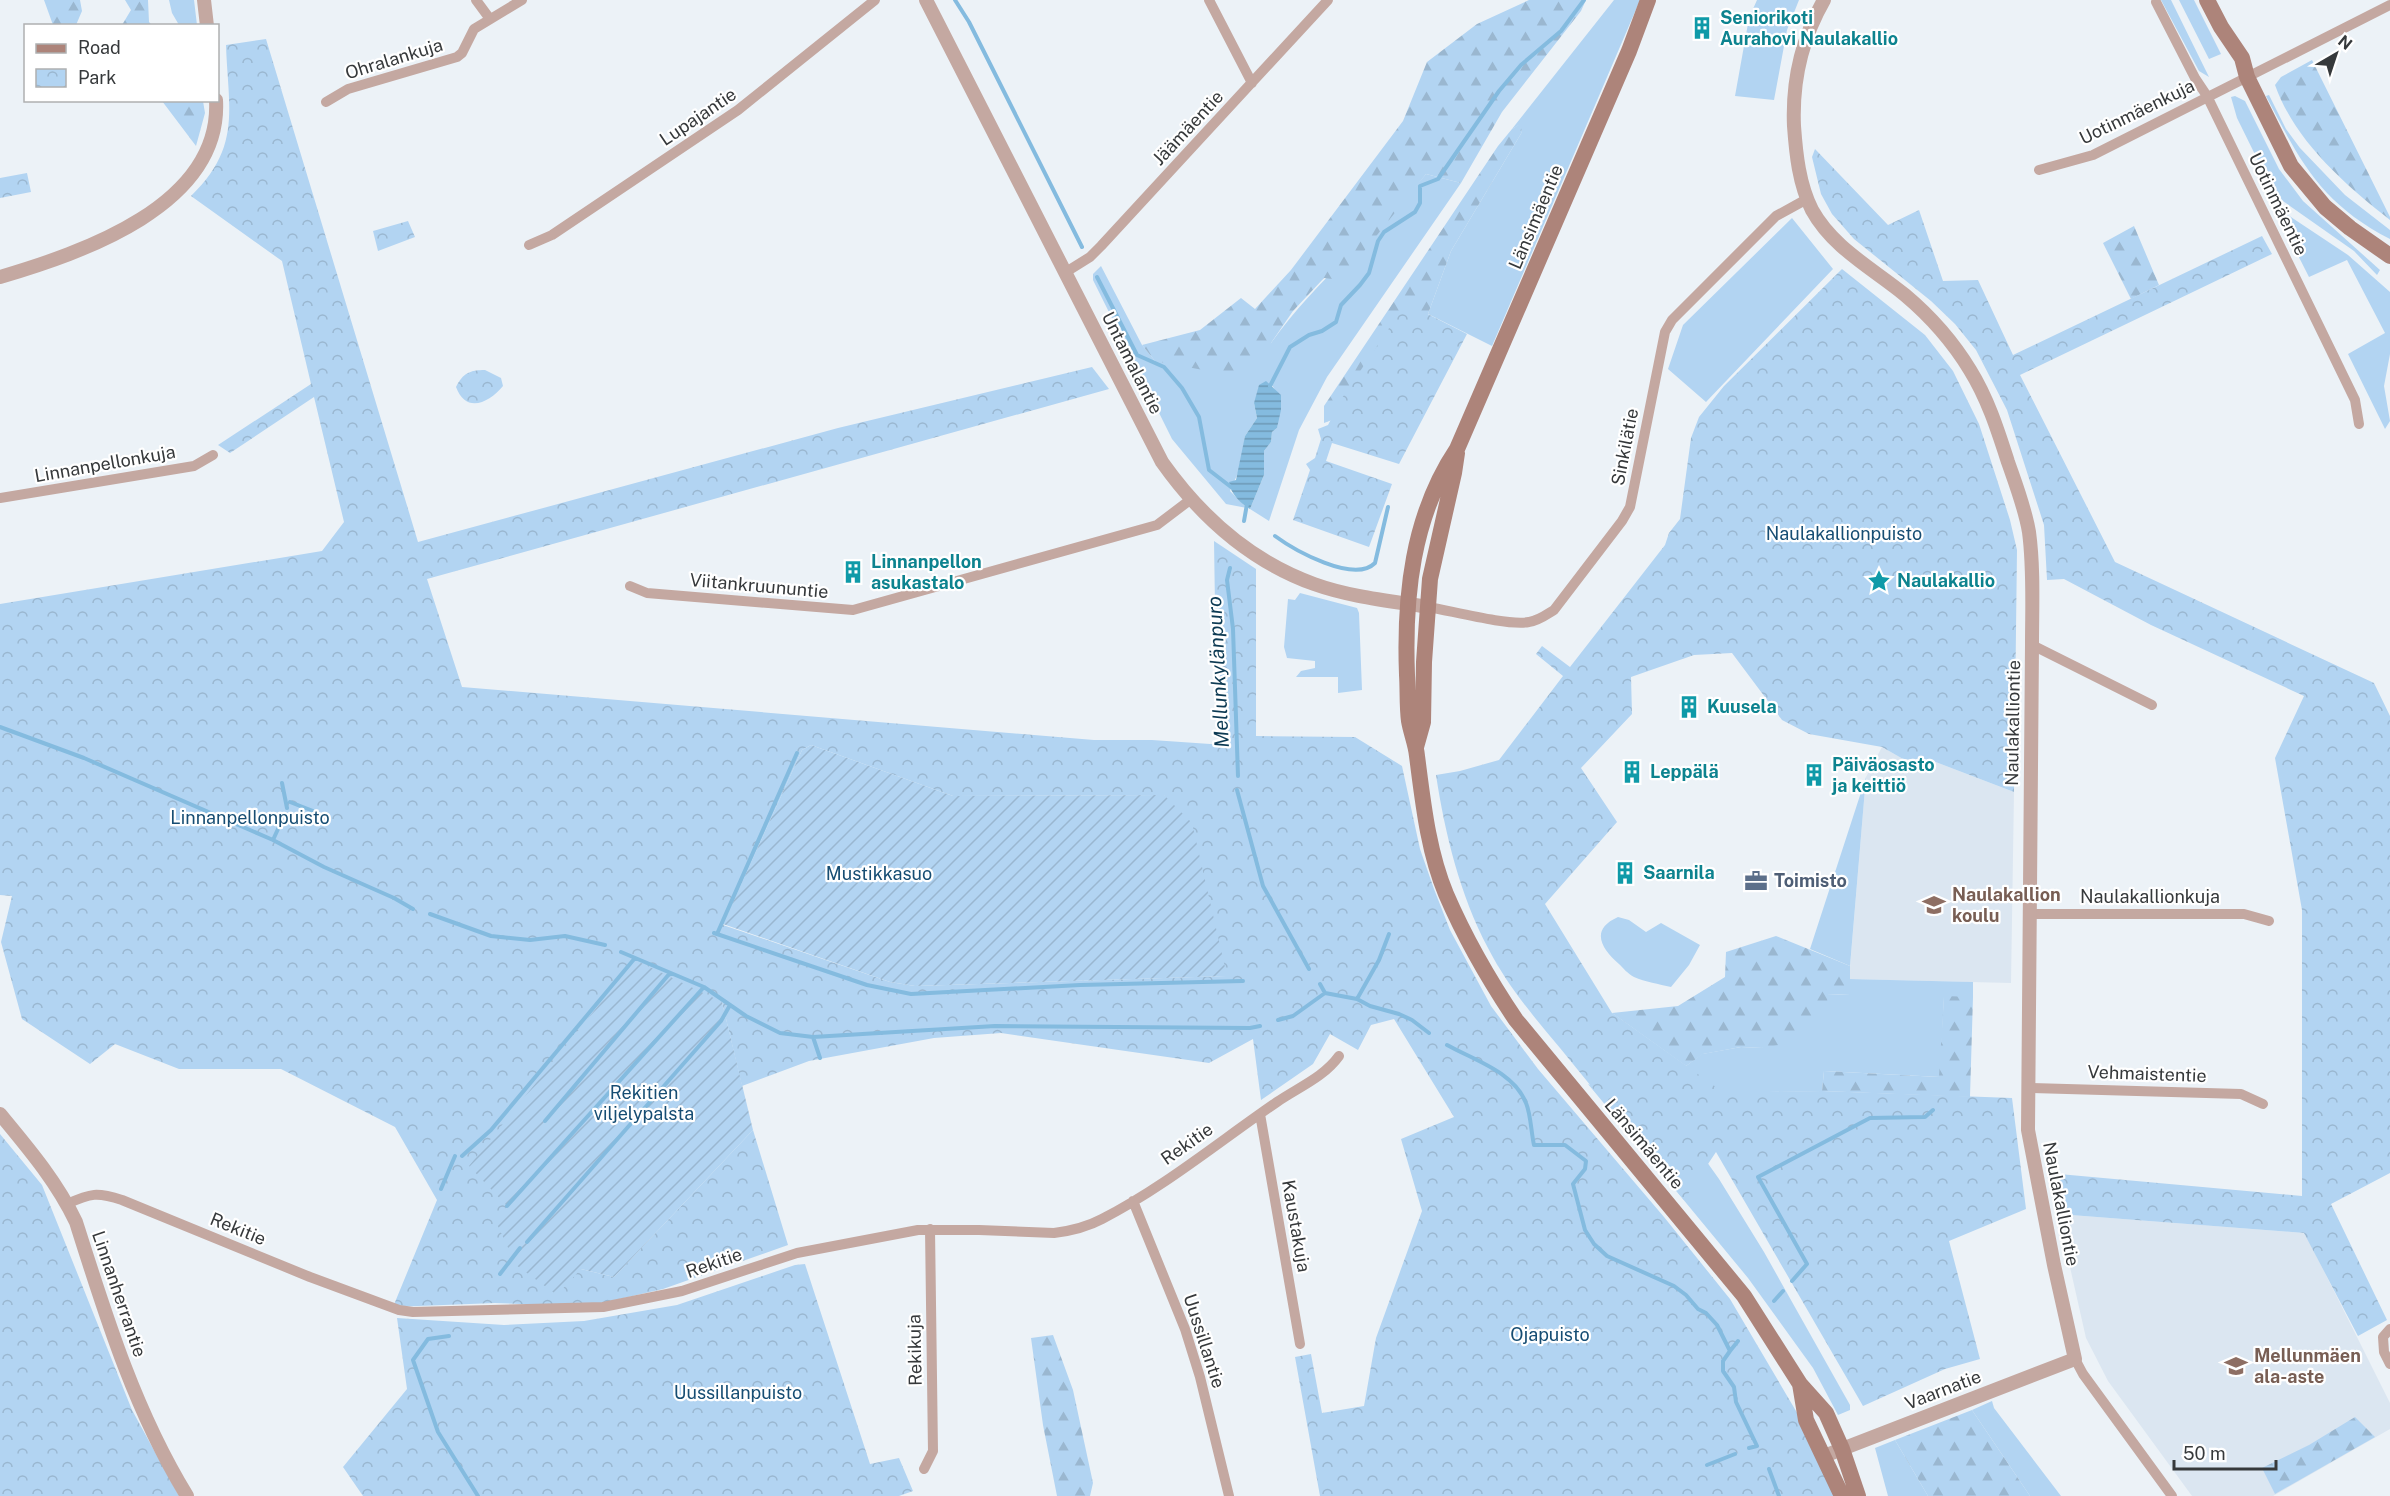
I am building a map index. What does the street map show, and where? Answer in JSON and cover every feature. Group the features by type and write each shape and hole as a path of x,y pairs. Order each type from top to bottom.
{"main road":[{"name":"Länsimäentie","path":"1648,0 1629,51 1457,449 1434,488 1425,514 1417,541 1407,604 1409,721 1416,748 1428,827 1446,866 1463,927 1488,979 1516,1020 1744,1296 1800,1383 1826,1413 1842,1449 1858,1496"},
{"path":"2207,0 2221,27 2242,58 2247,77 2282,149 2302,181 2338,219 2390,256"},
{"name":"Länsimäentie","path":"1416,748 1423,722 1424,662 1435,551 1454,472 1457,449"},
{"name":"Länsimäentie","path":"1800,1383 1806,1419 1842,1496"}],"street":[{"path":"204,0 207,24"},
{"path":"476,0 490,19"},
{"name":"Ohralankuja","path":"326,102 348,89 457,57 462,53 474,28 522,0"},
{"name":"Lupajantie","path":"529,245 552,235 738,110 875,0"},
{"name":"Untamalantie","path":"926,0 1162,462 1190,500 1234,541 1256,556 1291,574 1338,591 1428,607"},
{"path":"1209,0 1252,83"},
{"name":"Jäämäentie","path":"1065,272 1096,252 1328,0"},
{"name":"Naulakalliontie","path":"1824,0 1804,41 1793,95 1798,163 1807,199 1816,217 1836,242 1904,295 1935,324 1961,356 1981,389 1994,419 2018,490 2029,532 2032,569 2032,645 2028,1130 2031,1153 2075,1359 2083,1374 2172,1496"},
{"name":"Uotinmäentie","path":"2156,2 2195,78 2207,96 2355,400 2359,424"},
{"name":"Uotinmäenkuja","path":"2039,170 2093,154 2390,4"},
{"path":"0,277 53,262 84,249 128,226 177,192 199,167 208,148 215,128 216,102"},
{"name":"Sinkilätie","path":"1428,607 1513,622 1534,621 1554,610 1622,521 1630,507 1665,332 1672,320 1776,216 1807,199"},
{"name":"Linnanpellonkuja","path":"0,498 194,465 213,455"},
{"name":"Viitankruununtie","path":"630,586 641,592 656,594 853,610 1157,525 1190,500"},
{"path":"2032,645 2152,705"},
{"name":"Naulakallionkuja","path":"2031,914 2244,914 2269,921"},
{"name":"Rekitie","path":"67,1204 91,1194 112,1197 386,1307 413,1312 603,1307 682,1291 780,1257 813,1249 930,1229 1054,1233 1074,1230 1100,1220 1133,1201 1330,1068 1339,1056"},
{"name":"Vehmaistentie","path":"2028,1088 2241,1094 2263,1104"},
{"name":"Linnanherrantie","path":"0,1114 46,1171 76,1222 132,1390 170,1468 187,1496"},
{"name":"Kaustakuja","path":"1260,1114 1300,1344"},
{"name":"Uussillantie","path":"1133,1201 1185,1329 1200,1377 1229,1496"},
{"name":"Rekikuja","path":"924,1468 933,1451 930,1229"},
{"path":"2390,1329 2383,1337 2384,1352 2390,1364"},
{"name":"Vaarnatie","path":"1824,1456 2075,1359"}],"shaded area":[{"path":"1266,381 1281,395 1281,410 1277,428 1272,432 1271,442 1264,451 1264,475 1250,509 1236,498 1229,482 1236,480 1245,436 1257,418 1254,403 1259,385"},
{"name":"Naulakallion koulu","path":"1882,747 1903,759 1933,761 2014,792 2011,983 1849,979 1866,777"},
{"name":"Mellunmäen ala-aste","path":"2058,1214 2305,1233 2390,1403 2390,1429 2273,1496 2192,1496 2108,1381 2086,1338"}],"green space":[{"path":"44,0 80,0 82,11 76,24 53,24"},
{"path":"125,0 148,0 151,24 123,24 131,10"},
{"path":"169,0 194,0 197,24 178,24 172,13"},
{"path":"1529,0 1586,0 1581,11 1502,112 1461,183 1426,174 1341,280 1324,278 1293,311 1271,343 1230,375 1155,361 1142,345 1200,330 1241,298 1255,309 1291,270 1403,121 1427,62 1477,24"},
{"path":"1614,0 1640,0 1492,346 1428,314 1451,251 1522,132 1519,125 1512,129"},
{"path":"1757,0 1799,0 1787,30 1774,100 1735,96 1749,18"},
{"path":"2161,0 2171,0 2209,77 2199,71"},
{"path":"2179,0 2194,0 2221,54 2209,59"},
{"name":"Linnanpellonpuisto","path":"266,39 418,542 838,428 1092,367 1109,389 427,579 462,687 1094,740 1152,740 1225,745 1215,607 1214,541 1256,569 1256,736 1355,737 1402,766 1420,849 1434,889 1450,930 1491,1006 1538,1069 1664,1217 1730,1299 1806,1428 1835,1496 1320,1496 1295,1357 1311,1354 1322,1413 1364,1406 1376,1338 1422,1211 1401,1139 1454,1117 1394,1019 1371,1025 1358,1050 1330,1034 1313,1064 1261,1100 1253,1039 1209,1063 1001,1033 934,1038 809,1061 742,1086 722,1002 581,1269 614,1277 753,1130 788,1245 663,1289 602,1303 548,1305 495,1303 393,1307 437,1200 395,1127 281,1069 179,1069 115,1044 90,1064 22,1019 1,942 12,896 0,895 0,604 322,551 344,522 314,397 230,453 218,445 311,384 282,261 191,196 218,161 225,143 229,108 226,45","holes":["811,745 953,796 1164,795 1226,976 915,986 890,982 723,925 802,750"]},
{"path":"2312,60 2390,220 2355,192 2323,160 2295,125 2284,105 2275,85 2281,77"},
{"path":"2269,95 2286,129 2300,148 2345,195 2390,230 2390,239 2346,211 2315,179 2290,142 2266,96"},
{"path":"2235,96 2245,101 2279,169 2303,201 2380,270 2377,275 2354,251 2280,199 2273,191 2237,118 2231,97"},
{"path":"163,102 203,102 205,113 196,146"},
{"path":"1520,124 1522,132 1451,251 1428,314 1399,332 1340,417 1324,423 1324,406 1498,146 1512,129"},
{"path":"1815,149 1888,225 1919,210 1943,281 1978,280 2013,355 2262,236 2272,254 2020,375 2115,562 2374,683 2390,716 2390,1173 2331,1204 2387,1320 2358,1336 2304,1233 2058,1214 2048,1173 2302,1196 2302,910 2275,758 2304,696 2151,625 2064,579 2047,580 2044,525 2007,410 1976,350 1955,324 1931,301 1854,239 1832,214 1821,194 1812,157"},
{"path":"27,173 31,192 0,198 0,178"},
{"path":"1426,174 1461,183 1327,377 1299,430 1269,521 1250,509 1264,475 1264,451 1271,442 1272,432 1277,428 1278,399 1270,383 1254,403 1257,418 1245,436 1241,466 1230,491 1247,508 1226,504 1172,439 1093,280 1093,274 1101,266 1142,345 1155,361 1271,343 1307,298"},
{"path":"2276,207 2348,255 2390,292 2390,354 2384,386 2390,421 2385,429 2348,354 2385,333 2347,260 2309,277 2274,208"},
{"path":"1792,218 1833,269 1706,402 1668,369 1683,325"},
{"path":"408,221 415,237 378,251 373,231"},
{"path":"2134,226 2159,285 2131,299 2103,243"},
{"name":"Naulakallionpuisto","path":"1842,269 1925,335 1953,371 1979,424 2010,520 2017,550 2014,792 1933,761 1903,759 1882,747 1809,734 1782,720 1732,653 1694,655 1631,677 1632,714 1581,768 1617,822 1545,904 1612,1013 1723,1092 1822,1091 2012,1098 2026,1209 1949,1241 1980,1359 1945,1369 1863,1406 1716,1152 1684,1200 1540,1024 1495,962 1469,907 1455,864 1436,775 1499,760 1563,676 1536,654 1542,646 1570,667 1665,545 1669,533 1680,519 1691,438 1699,417 1724,386"},
{"path":"1406,303 1467,334 1399,464 1332,443 1326,461 1392,484 1369,547 1293,520 1310,470 1306,464 1315,458 1321,439 1318,429 1328,425 1342,398"},
{"path":"485,370 501,378 503,386 485,401 472,403 466,401 456,387 459,382 468,373"},
{"path":"1300,593 1357,608 1362,690 1338,693 1338,677 1296,677 1301,671 1315,668 1315,661 1287,658 1284,647 1288,599 1295,600"},
{"name":"Mustikkasuo","path":"811,745 953,796 1164,795 1192,823 1227,976 915,986 890,982 723,924 802,750"},
{"path":"1866,777 1850,966 1810,949"},
{"path":"1618,917 1629,920 1646,932 1661,923 1700,945 1689,965 1671,987 1634,977 1608,952 1601,940 1601,934 1609,922"},
{"path":"1776,936 1850,966 1850,995 1828,994 1826,1016 1779,1045 1762,1048 1741,1047 1703,1054 1686,1066 1612,1013 1678,1006 1725,977 1726,952"},
{"name":"Rekitien viljelypalsta","path":"635,960 722,1002 753,1130 614,1277 581,1269 557,1295 516,1265 497,1224 507,1206 469,1166"},
{"path":"1849,979 1973,982 1973,997 1944,997 1940,1077 1824,1071 1822,1091 1690,1095 1612,1013 1686,1066 1702,1054 1741,1047 1762,1048 1827,994 1849,995"},
{"path":"1944,996 1973,997 1970,1097 1822,1091 1824,1071 1939,1077"},
{"path":"1588,1084 1677,1120 1719,1179 1764,1252 1850,1405 1850,1410 1838,1415 1813,1368 1748,1278"},
{"path":"0,1134 42,1185 132,1410 179,1496 0,1496"},
{"name":"Uussillanpuisto","path":"805,1264 870,1464 899,1458 913,1491 899,1496 363,1496 343,1467 407,1389 397,1318 504,1325 584,1321 677,1305 795,1265"},
{"path":"1053,1335 1073,1390 1093,1483 1090,1496 1057,1496 1043,1425 1031,1338"},
{"path":"1992,1401 1994,1408 2061,1496 2030,1496 1972,1410"},
{"path":"1972,1410 2030,1496 1928,1496 1895,1440"},
{"path":"2355,1417 2375,1437 2275,1494 2262,1468 2309,1445"},
{"path":"1895,1440 1928,1496 1888,1496 1875,1448"}],"waterway":[{"path":"955,0 969,22 1082,247"},
{"name":"Mellunkylänpuro","path":"1270,386 1290,347 1336,322 1341,305 1369,273 1378,241 1384,232 1415,212 1420,203 1420,186 1438,179 1499,91 1521,65 1561,31 1584,0"},
{"path":"1097,277 1137,355 1164,367 1182,388 1199,417 1209,470 1231,487"},
{"name":"Mellunkylänpuro","path":"1244,521 1247,504"},
{"path":"1275,536 1324,563 1353,570 1365,568 1375,563 1388,507"},
{"name":"Mellunkylänpuro","path":"1230,568 1227,580 1233,629 1238,776"},
{"path":"0,727 84,758 273,840 413,909"},
{"path":"717,934 797,753"},
{"path":"282,783 287,808"},
{"name":"Mellunkylänpuro","path":"1237,790 1263,886 1309,969"},
{"path":"290,802 313,811"},
{"path":"273,840 278,829"},
{"path":"430,914 491,936 530,940 565,936 605,945"},
{"path":"714,933 867,985 911,994 1080,985 1243,981"},
{"path":"1357,999 1379,960 1389,934"},
{"path":"621,952 704,987 746,1016 780,1033 813,1037 995,1026 1250,1028 1260,1026"},
{"path":"462,1156 491,1130 635,958"},
{"path":"545,1121 670,973"},
{"name":"Mellunkylänpuro","path":"1320,984 1325,993 1357,999 1370,1006 1399,1014 1412,1020 1429,1033"},
{"path":"507,1206 704,987"},
{"path":"1278,1020 1293,1016 1325,993"},
{"path":"527,1242 721,1021 730,1005"},
{"path":"813,1037 820,1058"},
{"name":"Mellunkylänpuro","path":"1447,1045 1503,1075 1520,1092 1528,1108 1534,1145 1565,1145 1586,1161 1585,1169 1573,1184 1585,1230 1594,1244 1607,1256 1674,1286 1717,1325 1730,1351 1723,1361 1723,1371 1734,1387 1736,1402 1757,1446 1749,1448"},
{"path":"1792,1281 1807,1264 1758,1177 1870,1118 1925,1117 1933,1110"},
{"path":"441,1189 455,1156"},
{"path":"500,1274 520,1248"},
{"path":"1774,1301 1783,1291"},
{"path":"449,1336 428,1339 413,1360 438,1432 478,1496"},
{"path":"1730,1351 1738,1341"},
{"path":"1707,1465 1735,1454"},
{"name":"Mellunkylänpuro","path":"1769,1469 1779,1496"}],"place":[{"name":"Seniorikoti Aurahovi Naulakallio","path":"1702,28"},
{"name":"Linnanpellon asukastalo","path":"853,572"},
{"name":"Naulakallio","path":"1879,581"},
{"name":"Kuusela","path":"1689,707"},
{"name":"Leppälä","path":"1632,772"},
{"name":"Päiväosasto ja keittiö","path":"1814,775"},
{"name":"Saarnila","path":"1625,873"},
{"name":"Toimisto","path":"1756,881"},
{"name":"Naulakallion koulu","path":"1934,905"},
{"name":"Mellunmäen ala-aste","path":"2236,1366"}],"park label":[{"name":"Ojapuisto","path":"1550,1335"}]}
